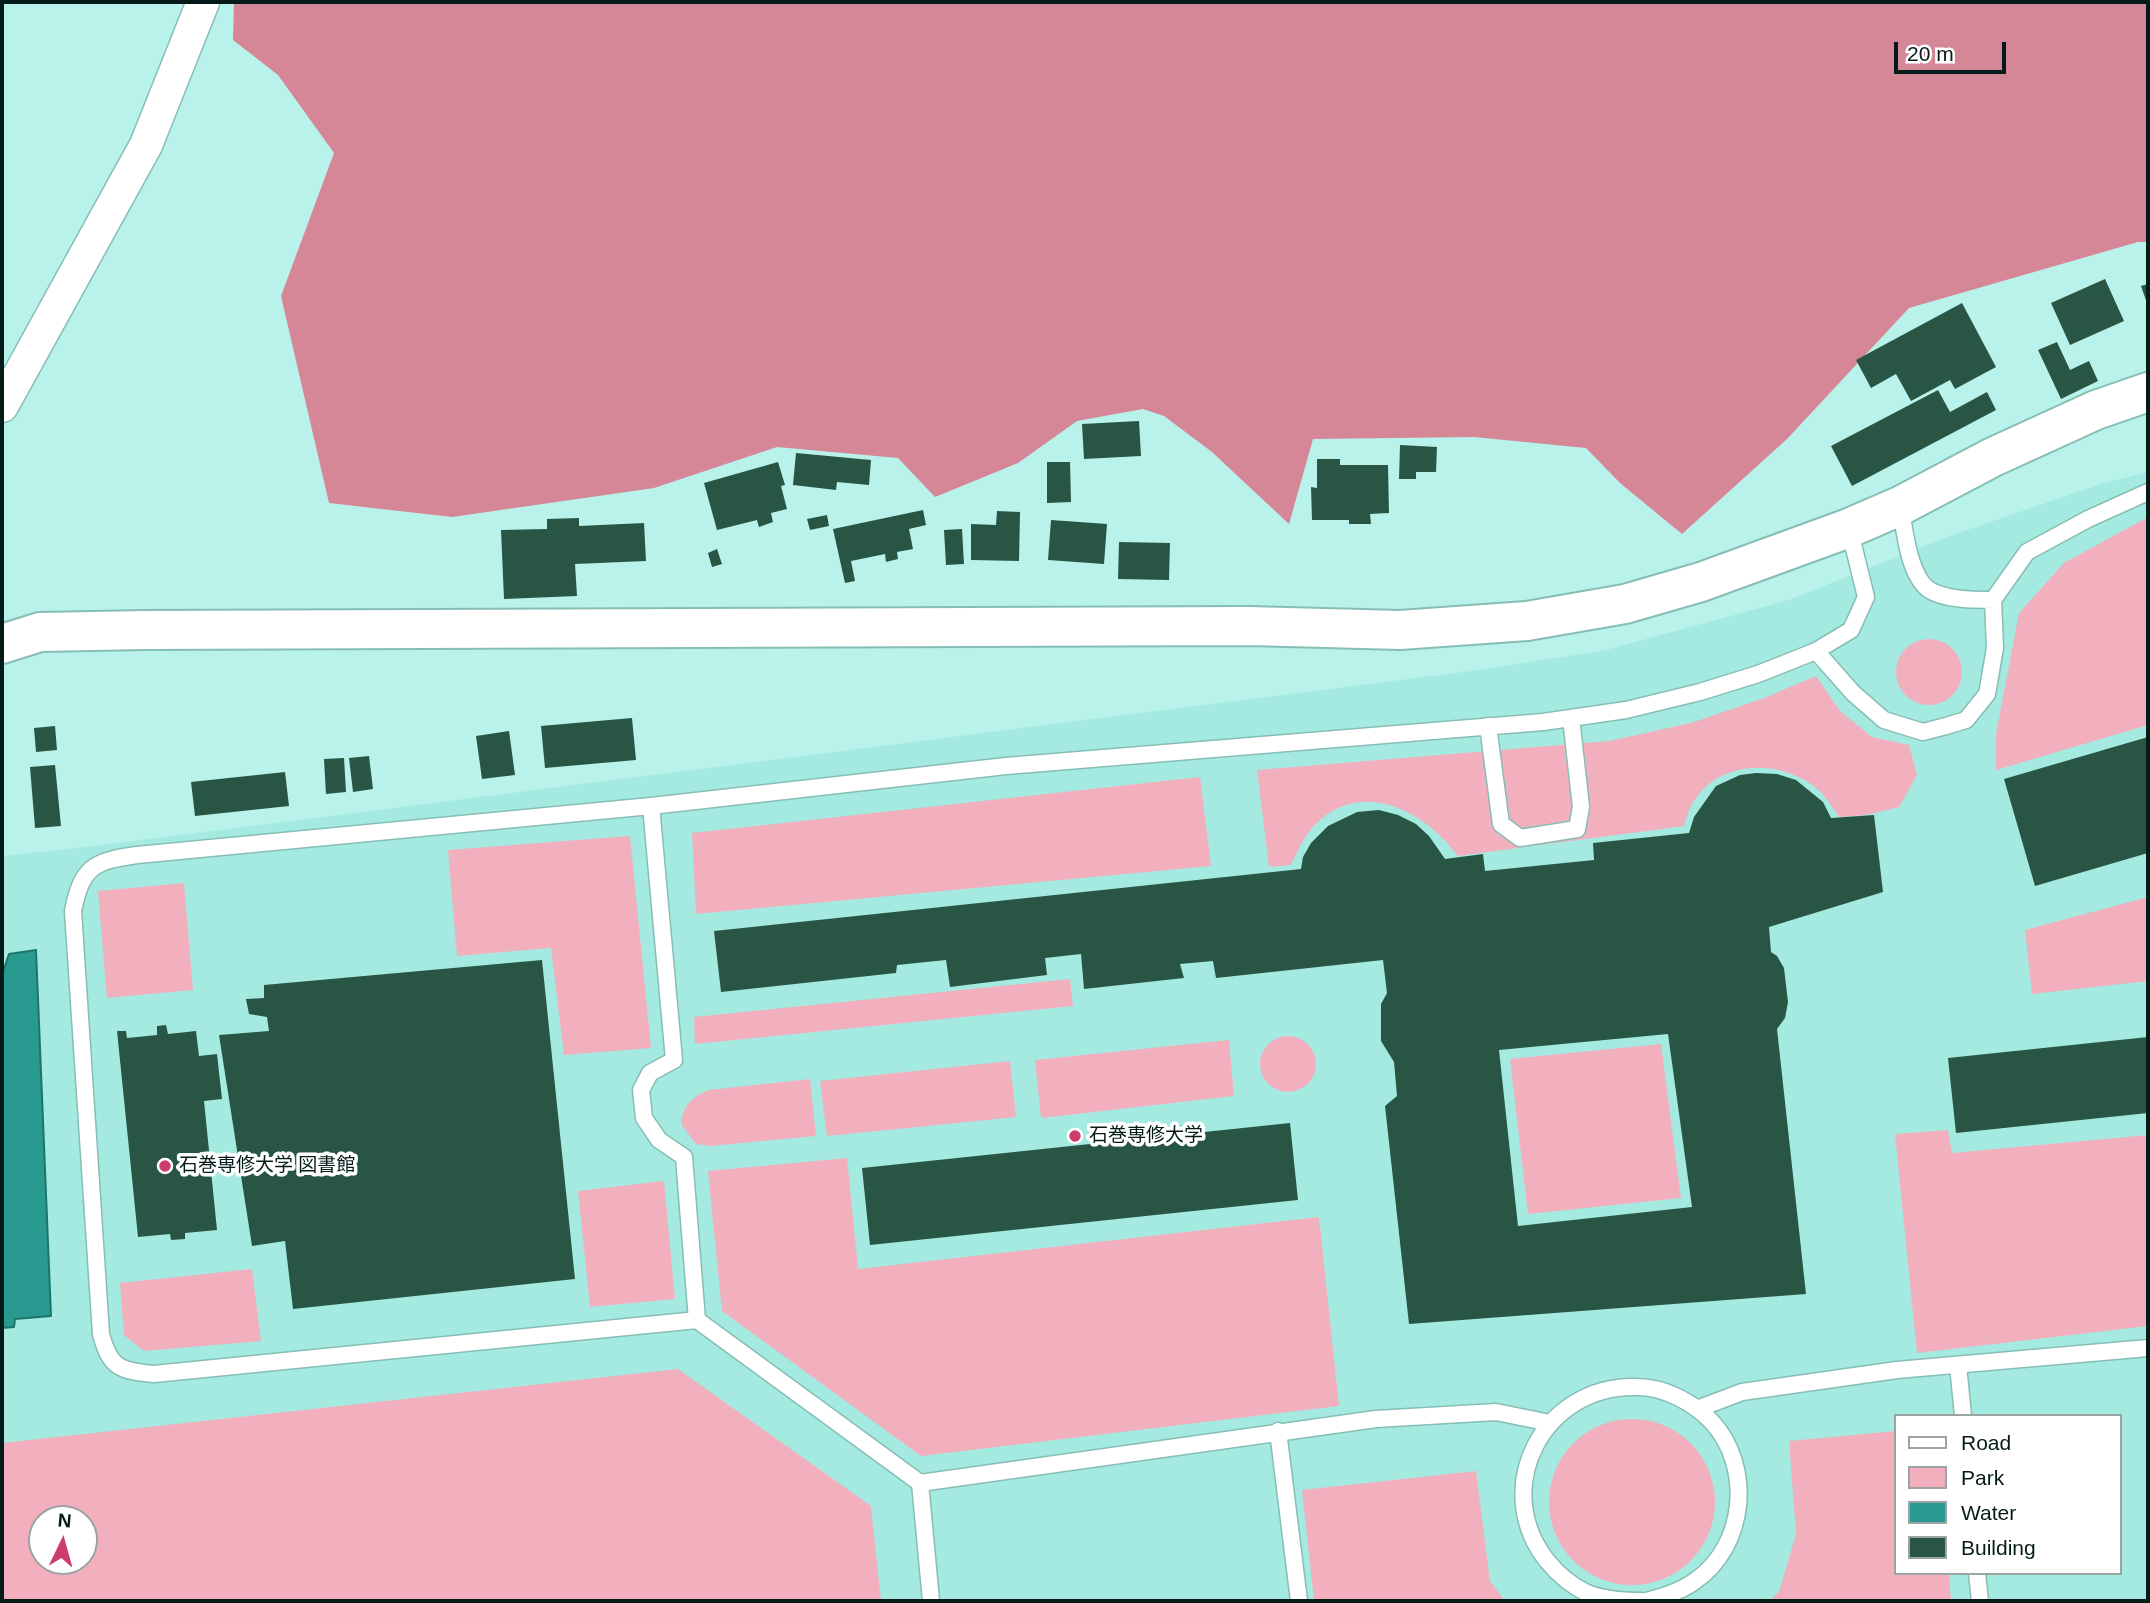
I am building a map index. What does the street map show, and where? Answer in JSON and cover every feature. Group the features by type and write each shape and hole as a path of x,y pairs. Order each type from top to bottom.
{"street":[{"path":"2,406 146,145 202,2"},
{"path":"2,643 40,632 145,630 1249,626 1400,630 1527,621 1625,604 1700,582 1849,528 1900,506 2005,452 2096,410 2148,392"}],"lane":[{"path":"1816,651 1853,693 1884,720 1923,732 1966,720 1987,694 1995,648 1993,600 2026,552 2088,519 2148,492"},
{"path":"1900,506 1913,567 1928,589 1959,599 1993,600"},
{"path":"1550,1423 1496,1412 1376,1419 920,1483 697,1320 154,1374 125,1371 106,1355 101,1334 73,911 78,888 91,868 107,859 137,855 651,806 1006,766 1488,726 1626,710 1700,692 1758,674 1816,651 1851,630 1867,597 1849,528"},
{"path":"1488,726 1501,824 1520,838 1577,829 1581,807 1571,718"},
{"path":"651,806 674,1060 649,1073 641,1090 643,1118 659,1140 684,1157 697,1320"},
{"path":"1697,1409 1742,1392 1897,1370 2148,1348"},
{"path":"1958,1365 1963,1414"},
{"path":"1624,1386 1667,1392 1697,1409 1712,1422 1724,1439 1735,1465 1740,1494 1735,1526 1718,1559 1696,1580 1672,1594 1644,1601 1615,1601 1584,1592 1557,1573 1538,1550 1524,1512 1524,1476 1535,1444 1550,1423 1567,1407 1587,1395 1624,1386"},
{"path":"1278,1431 1299,1601"},
{"path":"920,1483 931,1601"},
{"path":"1977,1575 1980,1601"}],"shaded area":[{"path":"234,2 2148,2 2148,242 2138,242 1909,308 1787,439 1682,534 1620,483 1586,448 1474,437 1313,439 1289,524 1212,452 1164,416 1143,409 1077,421 1018,463 935,497 898,458 777,447 654,488 452,517 329,503 281,296 334,153 278,75 233,40"},
{"name":"石巻専修大学","path":"2148,472 2148,1601 2,1601 2,856 1487,669 1606,650 1789,600 1944,538 2101,484"}],"green space":[{"path":"2148,517 2148,725 1996,770 1996,734 2019,613 2064,563"},
{"path":"1929,639 1942,642 1952,649 1959,659 1962,672 1959,685 1952,695 1942,702 1929,705 1916,702 1906,695 1899,685 1896,672 1899,659 1906,649 1916,642"},
{"path":"1816,676 1840,711 1872,737 1909,745 1917,775 1899,807 1866,815 1839,817 1811,784 1793,774 1754,768 1735,771 1718,778 1703,790 1691,806 1684,826 1458,856 1430,827 1413,815 1376,802 1357,802 1338,808 1315,824 1291,865 1269,867 1257,770 1609,741 1691,723 1764,698"},
{"path":"1200,777 1211,866 696,914 692,833"},
{"path":"630,836 651,1048 564,1055 551,948 457,956 448,850"},
{"path":"184,883 193,990 107,998 98,891"},
{"path":"2148,897 2148,981 2032,994 2025,930"},
{"path":"1070,979 1073,1006 695,1044 694,1017"},
{"path":"1288,1036 1303,1041 1311,1049 1316,1064 1311,1079 1303,1087 1288,1092 1273,1087 1265,1079 1260,1064 1265,1049 1273,1041"},
{"path":"1229,1040 1234,1096 1041,1118 1035,1060"},
{"path":"1661,1044 1681,1198 1528,1214 1510,1059"},
{"path":"1010,1061 1016,1117 827,1136 820,1081"},
{"path":"810,1079 816,1136 710,1146 696,1144 681,1124 689,1103 709,1090"},
{"path":"1948,1130 1952,1153 2148,1135 2148,1326 1917,1353 1895,1134"},
{"path":"847,1158 858,1269 1319,1217 1339,1406 921,1456 722,1311 708,1171"},
{"path":"664,1181 675,1299 590,1307 578,1191"},
{"path":"252,1269 261,1341 144,1351 124,1335 120,1283"},
{"path":"678,1369 871,1506 881,1601 2,1601 2,1443"},
{"path":"1632,1419 1664,1426 1691,1443 1708,1470 1715,1502 1708,1534 1691,1561 1664,1578 1632,1585 1600,1578 1573,1561 1556,1534 1549,1502 1556,1470 1573,1443 1600,1426"},
{"path":"1895,1431 1895,1575 1949,1575 1951,1601 1769,1601 1779,1592 1796,1534 1789,1441"},
{"path":"1476,1471 1490,1581 1505,1601 1314,1601 1302,1490"}],"water":[{"path":"36,950 51,1316 15,1319 14,1327 2,1328 2,975 9,954"}],"building":[{"path":"2105,279 2124,321 2070,345 2051,303"},
{"path":"2148,284 2148,306 2141,286"},
{"path":"1962,303 1996,367 1955,389 1950,380 1911,401 1896,374 1871,388 1856,360"},
{"path":"2057,342 2070,370 2089,361 2098,381 2061,399 2038,350"},
{"path":"1938,390 1950,412 1987,392 1996,410 1852,486 1831,446"},
{"path":"1139,421 1141,456 1084,459 1082,424"},
{"path":"1400,445 1437,447 1436,472 1416,472 1416,479 1399,479"},
{"path":"796,453 871,460 869,485 837,482 836,490 793,485"},
{"path":"1317,459 1340,459 1340,465 1388,465 1389,513 1370,514 1371,524 1349,524 1349,520 1312,520 1311,487 1317,488"},
{"path":"778,462 785,485 781,486 787,509 771,513 773,522 759,527 757,520 717,530 704,483"},
{"path":"1047,462 1070,462 1071,502 1047,503"},
{"path":"923,510 926,525 909,529 913,549 897,552 898,559 886,562 885,554 851,561 855,581 845,583 833,529"},
{"path":"997,511 1020,512 1019,561 971,560 971,524 996,525"},
{"path":"827,515 829,526 810,530 807,519"},
{"path":"579,518 579,526 644,523 646,561 575,564 577,596 504,599 501,530 547,529 547,519"},
{"path":"1051,520 1107,524 1104,564 1048,560"},
{"path":"962,529 964,564 946,565 944,530"},
{"path":"1119,542 1170,543 1169,580 1118,579"},
{"path":"717,549 722,564 712,567 708,553"},
{"path":"632,718 636,760 545,768 541,726"},
{"path":"55,726 57,750 36,752 34,728"},
{"path":"509,731 515,775 482,779 476,736"},
{"path":"2148,737 2148,853 2035,886 2004,779"},
{"path":"369,756 373,789 353,792 349,758"},
{"path":"344,758 346,792 326,794 324,759"},
{"path":"55,765 61,826 35,828 30,767"},
{"path":"285,772 289,806 195,816 191,782"},
{"path":"1777,774 1796,780 1823,802 1831,818 1874,815 1883,892 1769,927 1771,952 1777,956 1784,968 1788,1002 1785,1018 1777,1029 1806,1294 1409,1324 1385,1106 1397,1096 1394,1062 1381,1041 1381,1004 1387,993 1383,960 1216,978 1213,961 1180,964 1184,978 1084,989 1081,954 1045,958 1047,975 950,987 946,960 897,965 896,973 721,992 714,931 1301,869 1303,857 1311,843 1328,826 1357,812 1379,810 1416,824 1429,836 1445,859 1483,854 1485,871 1594,860 1593,843 1689,833 1694,817 1716,786 1740,775","holes":["1668,1034 1692,1207 1518,1226 1499,1050"]},
{"path":"542,960 575,1279 293,1309 285,1241 252,1246 219,1035 269,1031 267,1017 249,1014 246,999 264,998 264,985"},
{"path":"166,1025 168,1034 196,1031 199,1056 217,1054 222,1099 204,1101 217,1230 185,1233 185,1239 171,1240 170,1234 138,1237 117,1031 126,1031 127,1038 157,1035 157,1026"},
{"path":"2148,1037 2148,1113 1956,1133 1948,1058"},
{"path":"1290,1123 1298,1200 870,1245 862,1168"}],"place":[{"name":"石巻専修大学","path":"1075,1136"},
{"name":"石巻専修大学 図書館","path":"165,1166"}]}
